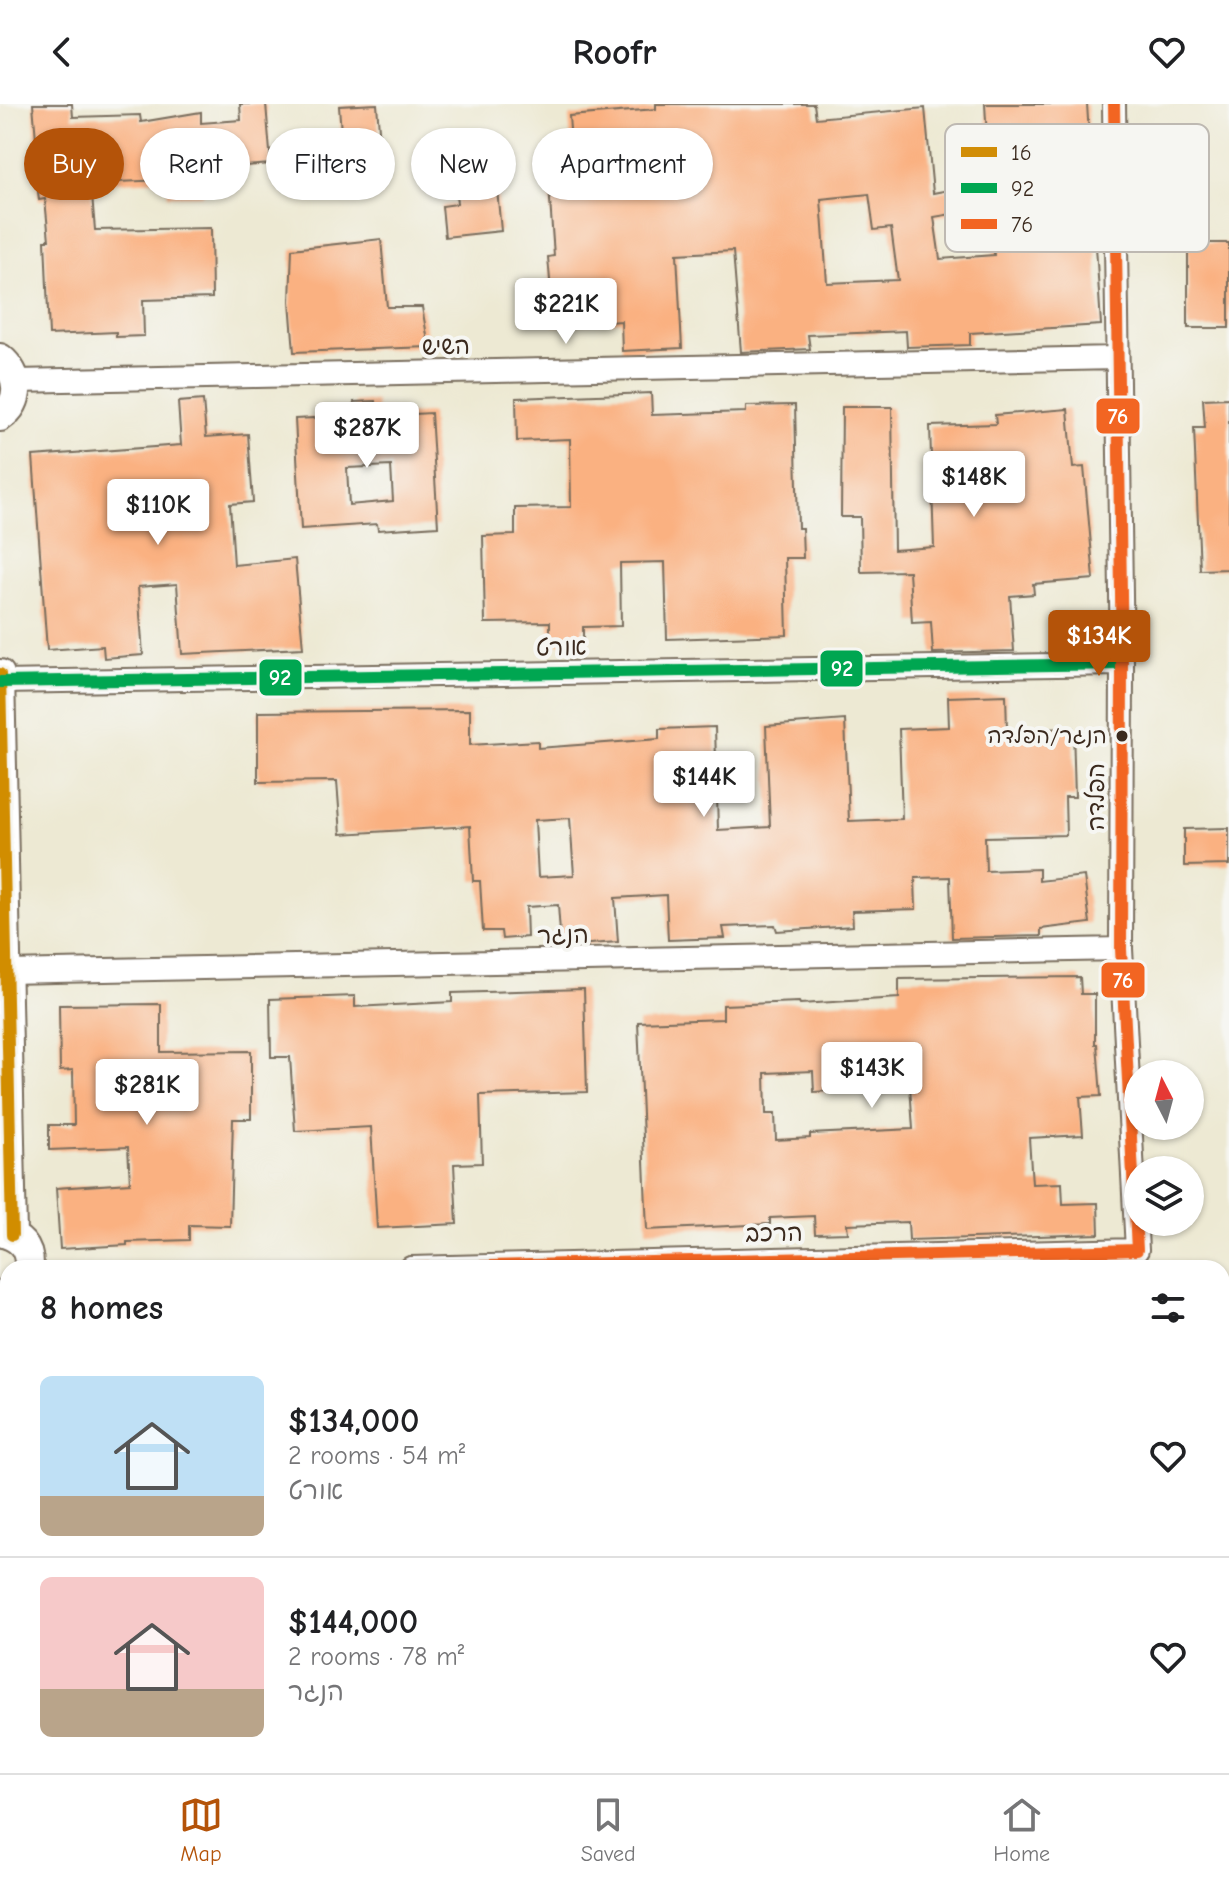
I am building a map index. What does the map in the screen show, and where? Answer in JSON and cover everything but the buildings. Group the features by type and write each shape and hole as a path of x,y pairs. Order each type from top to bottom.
{"street":[{"name":"הפלדה","path":"1114,104 1114,124"},
{"name":"הפלדה","path":"1116,252 1122,664 1121,949 1137,1250"},
{"path":"0,358 12,370 17,381 13,404 0,417"},
{"name":"השיש","path":"17,381 1117,358"},
{"name":"אורט","path":"0,682 1122,664"},
{"path":"0,674 6,972 6,1233 26,1248 28,1260"},
{"name":"הנגר","path":"6,972 1121,949"},
{"name":"הרכב","path":"734,1260 1137,1250"}],"transit line":[{"name":"76","path":"1114,104 1114,124"},
{"name":"76","path":"734,1260 1137,1250 1121,949 1122,664 1116,252"},
{"name":"92","path":"0,682 1122,664"},
{"name":"16","path":"0,674 12,1235"}],"place":[{"name":"הנגר/הפלדה","path":"1122,736"}]}
